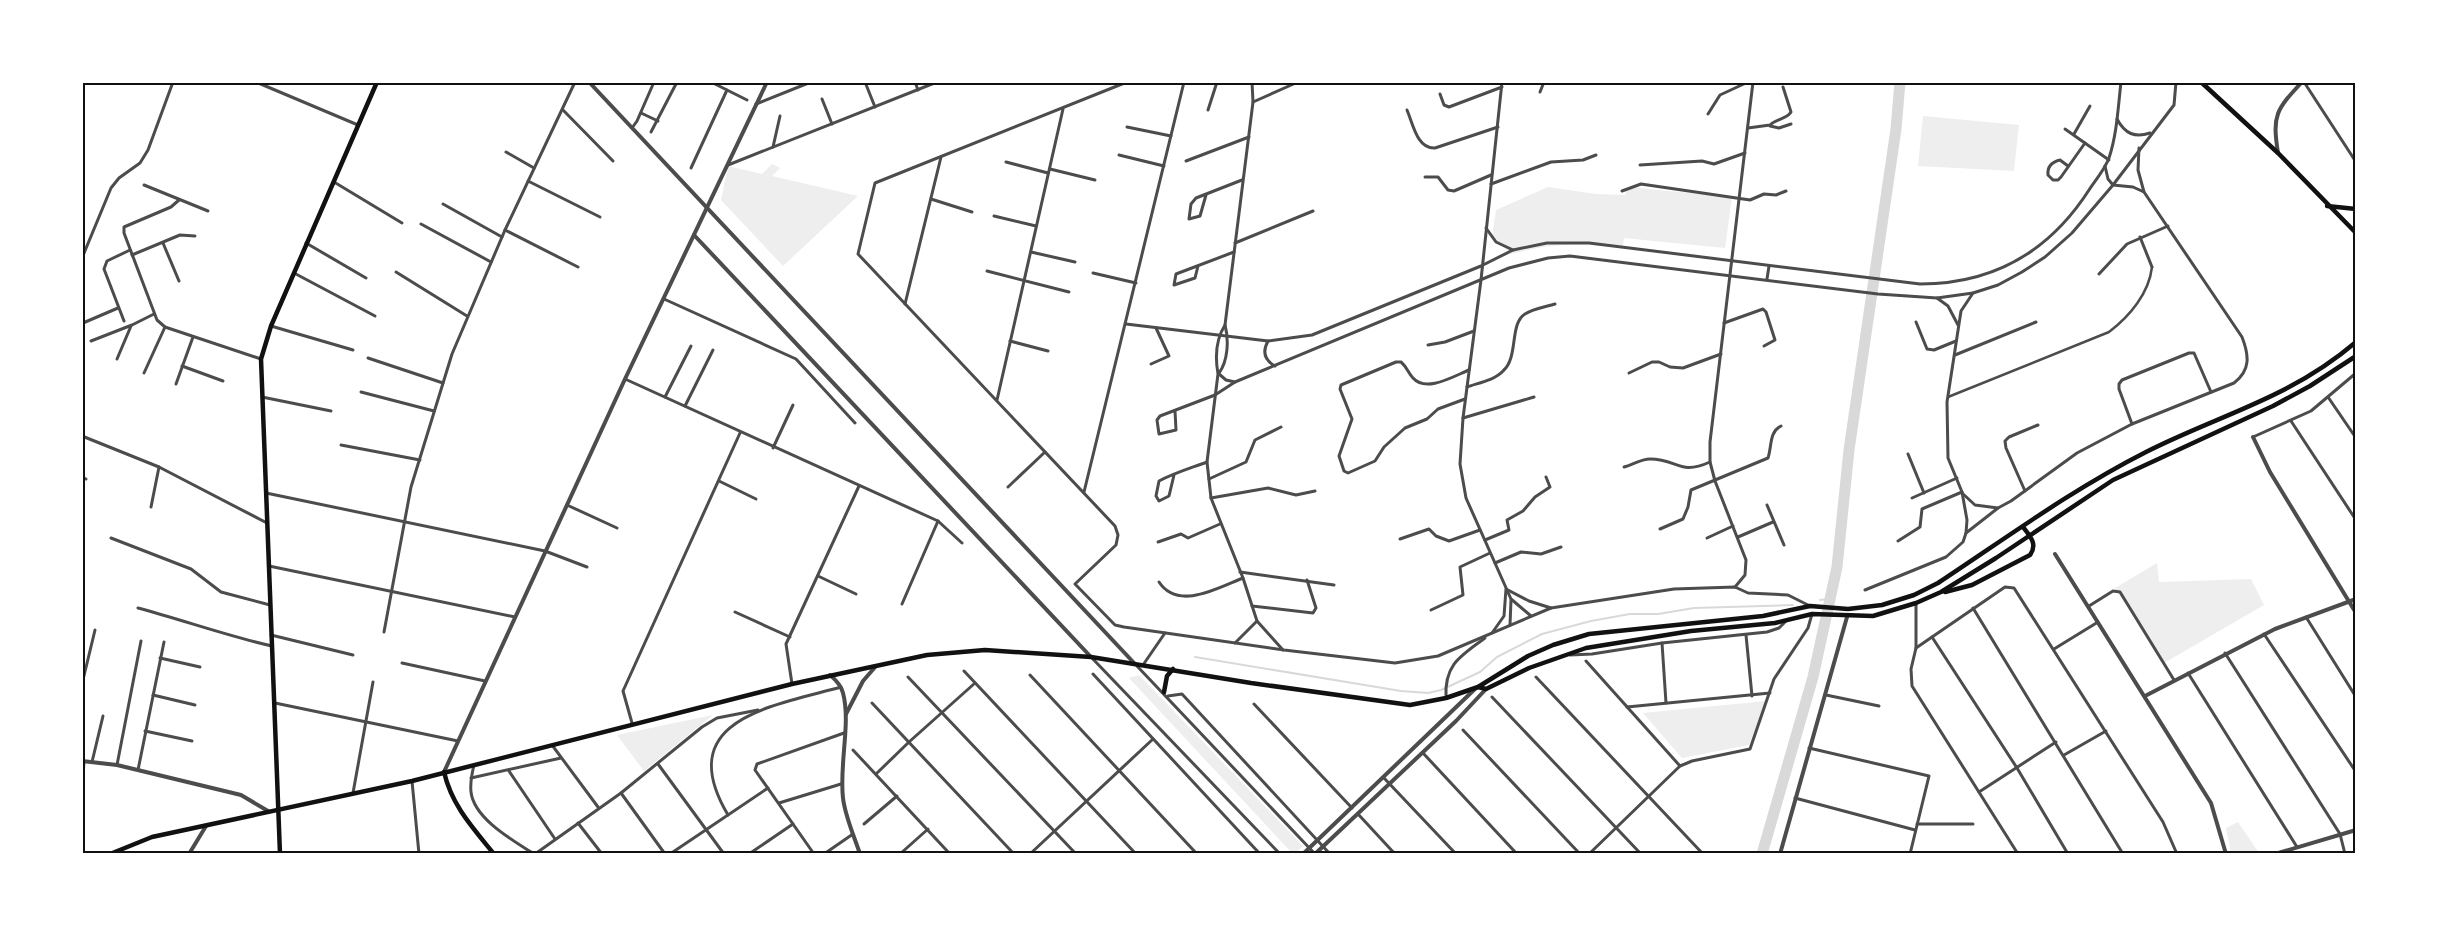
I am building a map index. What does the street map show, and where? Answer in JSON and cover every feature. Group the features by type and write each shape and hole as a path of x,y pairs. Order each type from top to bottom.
{"main road":[{"path":"280,854 261,359 271,326 293,272 377,82"},
{"path":"2201,82 2278,153 2327,206 2356,233"},
{"path":"2327,206 2356,209"},
{"path":"110,854 152,837 412,781 632,723 792,684 876,666 958,652 985,650 1091,657 1173,669 1251,684 1410,705 1446,698 1478,686 1528,656 1554,645 1590,634 1763,616 1808,604 1848,609 1882,605 1914,595 1938,583 2106,473 2148,451 2264,401 2306,379 2335,360 2356,342"},
{"path":"1478,686 1486,689 1562,655 1586,648 1690,631 1775,623 1812,614 1848,617 1873,616 1916,603 1941,592 2113,480 2143,464 2273,406 2341,367 2356,356"},
{"path":"2335,360 2341,367"},
{"path":"1941,592 1972,585 2030,555 2034,543 2023,527"},
{"path":"1164,692 1166,676 1173,669"},
{"path":"444,772 448,789 459,810 494,854"}],"street":[{"path":"82,258 111,188 119,178 140,163 148,150 173,82"},
{"path":"256,82 359,125"},
{"path":"384,632 404,522 443,383 467,316 505,230 575,82"},
{"path":"589,82 1315,854 1423,753 1486,689"},
{"path":"632,128 641,113 654,82"},
{"path":"651,132 678,82"},
{"path":"711,82 747,100"},
{"path":"444,772 567,505 767,82"},
{"path":"756,104 810,82"},
{"path":"865,82 875,107"},
{"path":"915,82 918,90"},
{"path":"728,165 937,82"},
{"path":"1127,82 875,183 858,254 1115,526 1118,535 1116,545 1075,584 1115,625 1284,650 1395,663 1438,656 1551,608 1674,589 1735,587 1748,593 1788,595 1808,604"},
{"path":"1084,493 1184,82"},
{"path":"1208,110 1216,82"},
{"path":"1218,374 1224,366 1228,335 1225,325 1253,102 1252,82"},
{"path":"1253,102 1298,82"},
{"path":"1540,92 1544,82"},
{"path":"1708,114 1720,95 1748,82"},
{"path":"1735,587 1745,575 1747,567 1738,537 1715,481 1710,462 1713,413 1730,262 1753,82"},
{"path":"1126,324 1268,341 1312,335 1481,266 1513,250 1547,243 1589,243 1882,280 1938,284 1971,279 1994,273 2016,262 2044,244 2084,198 2108,160 2117,118 2120,82"},
{"path":"1175,411 1176,430 1159,434 1158,417 1215,395 1235,382 1509,268 1548,258 1570,256 1729,274 1878,294 1937,298 1973,293 2014,276 2045,257 2072,233 2113,185 2150,133 2174,105 2176,82"},
{"path":"2278,153 2275,130 2278,110 2303,82 2356,162"},
{"path":"1440,94 1444,105 1449,107 1502,84 1481,280 1462,418 1460,477 1466,498 1511,599 1530,616"},
{"path":"1770,126 1775,120 1789,115 1791,112 1783,87"},
{"path":"691,168 727,90"},
{"path":"822,99 832,124"},
{"path":"2074,134 2090,106"},
{"path":"997,400 1064,108"},
{"path":"562,110 612,161"},
{"path":"1407,110 1422,145 1428,148 1435,148 1498,127"},
{"path":"641,113 658,120"},
{"path":"773,148 780,116"},
{"path":"2117,118 2122,128 2130,134 2140,136 2150,133"},
{"path":"1748,128 1770,126 1779,128 1791,124"},
{"path":"1127,127 1171,136"},
{"path":"2065,130 2074,134 2108,160"},
{"path":"1186,160 1249,137"},
{"path":"2068,166 2060,160 2054,161 2049,166 2048,175 2053,180 2058,180 2085,143"},
{"path":"1966,533 1998,508 2011,501 2078,453 2132,424 2241,378 2248,363 2248,353 2242,337 2144,192 2138,170 2139,148"},
{"path":"506,152 534,168"},
{"path":"1640,165 1702,161 1714,164 1745,154"},
{"path":"1120,155 1164,166"},
{"path":"1491,184 1551,162 1583,160 1596,155"},
{"path":"905,304 941,156"},
{"path":"1006,162 1048,174"},
{"path":"2105,166 2108,179 2113,185 2128,186 2144,192"},
{"path":"1050,169 1096,180"},
{"path":"1424,177 1438,177 1448,190 1454,191 1492,175"},
{"path":"1206,195 1200,216 1193,220 1189,219 1188,216 1193,200 1242,179"},
{"path":"332,181 402,223"},
{"path":"528,181 600,216"},
{"path":"1622,191 1641,184 1738,196 1750,200 1764,194 1776,195 1786,191"},
{"path":"144,185 208,211"},
{"path":"931,199 972,212"},
{"path":"179,200 171,207 124,227 130,250 157,320 165,326 193,337 261,359"},
{"path":"443,204 502,237"},
{"path":"1235,244 1313,211"},
{"path":"994,216 1036,226"},
{"path":"421,224 491,262"},
{"path":"2099,274 2128,244 2168,226"},
{"path":"1486,228 1496,242 1513,250"},
{"path":"505,230 578,267"},
{"path":"132,255 184,234 195,236"},
{"path":"694,235 1091,657 1280,854"},
{"path":"1948,397 2109,332 2127,319 2151,279 2152,267 2140,237"},
{"path":"306,242 366,278"},
{"path":"164,243 179,281"},
{"path":"124,321 104,269 108,261 130,250"},
{"path":"1030,252 1075,262"},
{"path":"1198,266 1195,278 1174,285 1175,275 1198,266 1234,252"},
{"path":"1767,279 1769,266"},
{"path":"987,271 1069,292"},
{"path":"293,272 375,316"},
{"path":"396,272 467,316"},
{"path":"1093,273 1136,283"},
{"path":"1865,590 1946,557 1963,542 1967,520 1962,492 1948,458 1948,397 1961,311 1973,293"},
{"path":"1937,298 1948,306 1958,326"},
{"path":"664,299 796,359 855,423"},
{"path":"1467,388 1500,375 1505,370 1512,360 1519,320 1526,313 1555,304"},
{"path":"83,323 118,308"},
{"path":"1724,323 1762,309 1766,312 1776,340 1764,346"},
{"path":"91,341 154,314"},
{"path":"1916,322 1927,349 1934,350 1957,340"},
{"path":"1954,356 2036,322"},
{"path":"117,359 132,325"},
{"path":"1225,325 1218,335 1216,363 1218,374 1207,462 1211,498 1243,578 1257,621 1284,650"},
{"path":"144,373 165,326"},
{"path":"271,326 353,350"},
{"path":"1151,364 1169,356 1156,328"},
{"path":"1428,346 1474,332"},
{"path":"176,384 193,337"},
{"path":"1010,341 1048,351"},
{"path":"1268,341 1264,348 1264,356 1268,362 1275,366"},
{"path":"665,397 691,346"},
{"path":"684,406 712,350"},
{"path":"2132,424 2119,384 2122,380 2172,359 2194,353 2211,392"},
{"path":"1629,373 1652,362 1683,368 1721,354"},
{"path":"368,358 443,383"},
{"path":"1465,399 1438,409 1427,419 1405,428 1384,447 1375,462 1348,473 1344,471 1339,456 1352,419 1340,389 1341,385 1396,362 1401,362 1413,379 1430,385 1469,370"},
{"path":"182,366 223,381"},
{"path":"2356,373 2311,411 2253,437 2270,472 2356,613"},
{"path":"1218,374 1226,380 1235,382"},
{"path":"626,379 740,433 938,521 962,544"},
{"path":"361,392 434,411"},
{"path":"262,397 331,411"},
{"path":"1462,418 1534,397"},
{"path":"2328,397 2356,438"},
{"path":"773,448 793,405"},
{"path":"2291,421 2356,520"},
{"path":"2025,490 2005,441 2009,437 2038,425"},
{"path":"1660,529 1683,519 1688,508 1691,490 1768,458 1772,434 1775,429 1781,426"},
{"path":"1208,479 1246,462 1255,440 1281,427"},
{"path":"632,723 623,691 740,433"},
{"path":"82,436 159,467 267,523"},
{"path":"341,445 420,460"},
{"path":"1008,487 1046,452"},
{"path":"1908,454 1924,493"},
{"path":"1624,467 1648,459 1658,460 1689,470 1710,462"},
{"path":"1174,475 1169,496 1158,501 1156,500 1159,481 1174,475 1207,462"},
{"path":"151,507 159,467"},
{"path":"1485,540 1509,530 1507,520 1523,511 1532,500 1550,487 1546,477"},
{"path":"1912,498 1957,478"},
{"path":"719,481 756,499"},
{"path":"792,684 786,644 859,486"},
{"path":"1211,498 1268,488 1296,495 1315,491"},
{"path":"1962,492 1975,505 1998,508"},
{"path":"1898,541 1920,527 1922,510 1962,492"},
{"path":"265,493 546,551 587,568"},
{"path":"567,505 617,528"},
{"path":"1767,505 1784,545"},
{"path":"902,604 938,521"},
{"path":"1738,537 1773,522"},
{"path":"1158,542 1181,534 1188,538 1220,524"},
{"path":"1707,538 1733,526"},
{"path":"1400,539 1429,529 1442,540 1449,541 1480,530"},
{"path":"112,538 191,570 221,592 270,606"},
{"path":"1494,563 1521,552 1541,554 1561,547"},
{"path":"1431,610 1463,596 1460,567 1490,553"},
{"path":"2055,554 2211,802 2226,854"},
{"path":"269,566 515,617"},
{"path":"1240,572 1334,585"},
{"path":"818,576 856,594"},
{"path":"1159,582 1165,591 1172,594 1192,596 1243,578"},
{"path":"1252,606 1314,614 1316,608 1307,580"},
{"path":"1916,648 1973,608 2010,586 2014,588 2163,822 2177,854"},
{"path":"1506,589 1529,601 1551,608"},
{"path":"1446,698 1445,683 1449,671 1458,657 1490,635 1504,616 1506,589"},
{"path":"2089,606 2113,591 2120,592 2174,680"},
{"path":"1510,625 1511,599"},
{"path":"2145,696 2264,634 2356,599"},
{"path":"1916,603 1916,648 1911,669 1912,686 2018,854"},
{"path":"138,608 215,629 235,638 272,646"},
{"path":"1973,608 2124,854"},
{"path":"734,612 790,637"},
{"path":"1589,854 1680,766 1692,761 1750,749 1782,666 1808,628 1812,614"},
{"path":"1780,854 1808,748 1826,696 1848,617"},
{"path":"2306,617 2356,697"},
{"path":"1562,655 1592,654 1662,643 1774,630 1787,620"},
{"path":"1235,643 1257,621"},
{"path":"2054,649 2098,622"},
{"path":"82,684 95,630"},
{"path":"1143,665 1165,633"},
{"path":"1746,634 1752,696"},
{"path":"2264,634 2356,772"},
{"path":"272,635 353,655"},
{"path":"1932,636 2017,768 2068,854"},
{"path":"116,765 141,641"},
{"path":"138,770 164,642"},
{"path":"1662,643 1666,704"},
{"path":"2225,653 2340,834 2345,854"},
{"path":"160,658 200,667"},
{"path":"1586,661 1680,766"},
{"path":"402,663 485,681"},
{"path":"845,716 863,681 876,666"},
{"path":"964,670 1136,854"},
{"path":"2188,672 2297,847"},
{"path":"1093,674 1260,854"},
{"path":"830,675 841,687 844,694 845,716 841,784 843,801 860,854"},
{"path":"1030,675 1197,854"},
{"path":"908,677 1076,854"},
{"path":"1536,677 1702,854"},
{"path":"353,793 374,682"},
{"path":"876,774 975,682"},
{"path":"1303,854 1478,686"},
{"path":"474,764 471,792 479,810 502,834 534,854 621,792 702,727 717,718 758,710 841,687"},
{"path":"1627,707 1770,693"},
{"path":"1168,696 1182,694 1330,854"},
{"path":"153,695 195,705"},
{"path":"1826,696 1879,706"},
{"path":"1492,697 1641,854"},
{"path":"274,703 458,741"},
{"path":"872,703 1014,854"},
{"path":"1254,704 1352,808"},
{"path":"728,814 716,795 710,774 711,758 716,745 727,730 739,720 758,710"},
{"path":"92,762 103,716"},
{"path":"1463,730 1580,854"},
{"path":"145,731 192,741"},
{"path":"2064,755 2106,731"},
{"path":"814,854 755,770 757,764 844,733"},
{"path":"1030,854 1153,739"},
{"path":"1979,792 2056,742"},
{"path":"552,745 598,808"},
{"path":"1808,748 1929,776 1910,854"},
{"path":"853,750 950,854"},
{"path":"1423,753 1517,854"},
{"path":"472,778 561,758"},
{"path":"82,791 83,761 116,765 241,795 268,811"},
{"path":"658,764 724,854"},
{"path":"509,770 555,839"},
{"path":"1384,778 1456,854"},
{"path":"412,781 419,854"},
{"path":"779,804 841,784"},
{"path":"670,854 768,788"},
{"path":"621,792 665,854"},
{"path":"864,824 896,796"},
{"path":"1794,798 1915,830"},
{"path":"1358,814 1395,854"},
{"path":"578,822 602,854"},
{"path":"749,854 793,824"},
{"path":"1917,824 1973,824"},
{"path":"189,854 206,826"},
{"path":"900,854 928,829"},
{"path":"2276,854 2356,830"},
{"path":"824,854 853,833"}],"shaded area":[{"path":"1923,116 2019,125 2014,171 1918,166"},
{"path":"772,164 780,168 772,176 858,196 783,266 721,200 728,166 762,174"},
{"path":"1548,187 1596,194 1625,195 1628,187 1732,197 1725,248 1624,238 1623,246 1566,245 1511,254 1492,237 1496,210"},
{"path":"2157,563 2159,582 2251,579 2264,605 2164,663 2115,588"},
{"path":"1139,675 1303,846 1296,853 1292,853 1129,678"},
{"path":"1766,701 1749,745 1682,758 1643,713"},
{"path":"713,715 644,771 617,735"},
{"path":"2238,822 2259,853 2231,853 2226,828"}],"waterway":[{"path":"1762,854 1813,677 1837,567 1849,450 1896,129 1900,82"},
{"path":"1820,600 1830,599"},
{"path":"1195,657 1401,691 1428,693 1441,690 1480,672 1497,657 1542,634 1591,621 1630,614 1658,614 1694,608 1793,605"}]}
